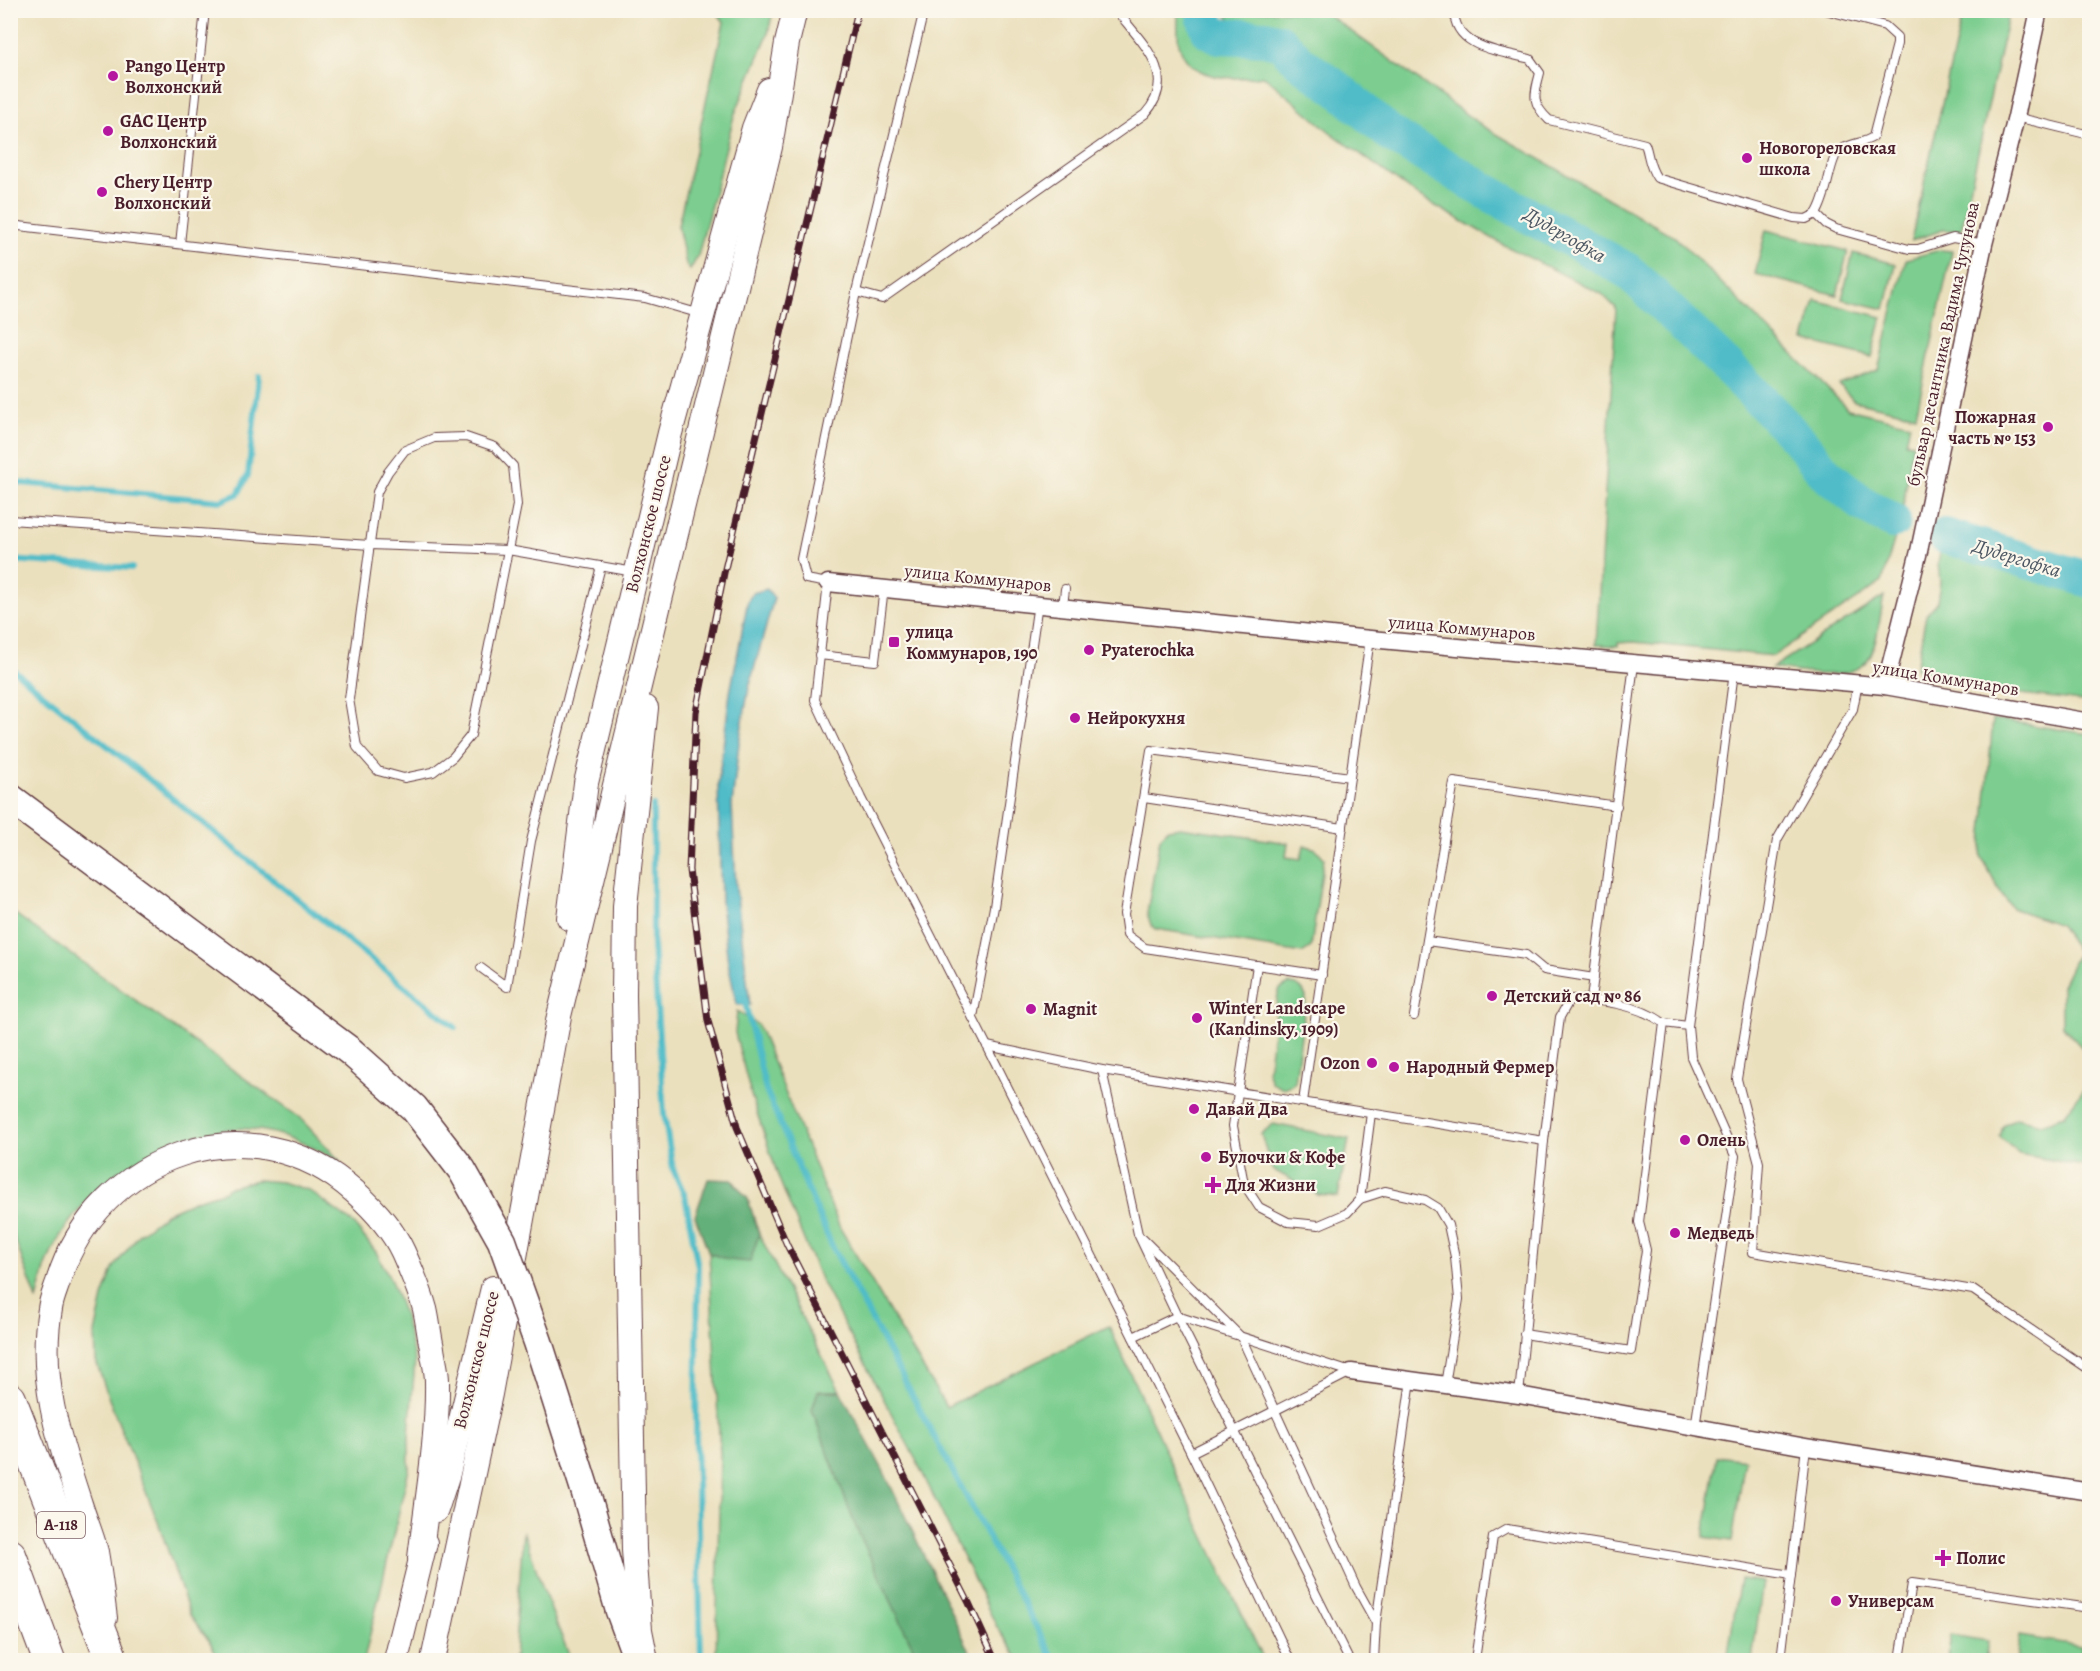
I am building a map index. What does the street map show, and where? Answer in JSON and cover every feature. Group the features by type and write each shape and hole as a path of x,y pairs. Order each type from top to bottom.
{"highway":[{"path":"10,798 351,1051 414,1108 462,1170 502,1241 538,1342 620,1611 638,1660"},
{"name":"А-118","path":"10,1399 111,1656"},
{"path":"12,1562 49,1660"}],"main road":[{"name":"Волхонское шоссе","path":"441,1628 490,1394 559,1016 770,147 787,43 795,10"},
{"name":"Волхонское шоссе","path":"559,1016 586,783 670,433 702,314 754,128 787,43"},
{"path":"636,572 649,580 663,582 637,781 625,906 624,1019 634,1550 640,1630 646,1660"},
{"name":"Волхонское шоссе","path":"396,1660 420,1558 448,1473 550,1059"},
{"path":"111,1656 96,1552 60,1442 47,1388 50,1308 64,1263 84,1225 111,1195 143,1171 177,1155 214,1145 251,1144 288,1152 320,1165 349,1186 378,1212 402,1250 425,1308 437,1379 433,1451 420,1558"},
{"path":"434,1660 441,1628"},
{"path":"441,1628 441,1660"}],"street":[{"name":"бульвар десантника Вадима Чугунова","path":"1885,686 1919,551 1983,244 2016,117 2039,10"},
{"path":"702,314 727,321"},
{"name":"улица Коммунаров","path":"828,583 1370,639 1858,683 2090,722"},
{"path":"1352,1372 1519,1395 1806,1448 2090,1492"}],"lane":[{"path":"180,244 205,10"},
{"path":"924,10 856,292 801,559 806,579 828,583 815,700 861,798 1191,1453 1290,1660"},
{"path":"856,292 882,299 1145,114 1156,102 1160,78 1152,56 1116,10"},
{"path":"1454,10 1460,34 1471,43 1530,59 1536,65 1540,73 1535,90 1535,101 1539,110 1549,120 1645,144 1649,155 1649,167 1657,177 1794,218 1806,219 1816,214 1826,193 1837,153 1873,137 1898,44 1897,38 1885,26 1825,10"},
{"path":"2016,117 2090,135"},
{"path":"1816,214 1826,224 1836,229 1908,249 1918,249 1953,237 1983,244"},
{"path":"10,225 645,298 702,314"},
{"path":"466,437 495,447 513,466 517,506 471,735 453,757 433,772 404,778 378,771 357,747 349,699 370,545 377,492 387,472 405,450 434,438 466,437"},
{"path":"10,520 370,545 508,550 636,572"},
{"path":"481,968 507,987 531,841 601,566"},
{"path":"819,655 874,661 884,588"},
{"path":"1064,606 1065,589"},
{"path":"973,1018 994,907 1038,603"},
{"path":"1303,1102 1370,639"},
{"path":"1591,999 1634,663"},
{"path":"1695,1428 1735,1156 1691,1057 1688,1026 1734,672"},
{"path":"1858,683 1853,709 1777,840 1737,1079 1760,1163 1753,1252 1973,1290 2090,1370"},
{"path":"1322,975 1145,948 1127,936 1124,914 1151,750 1350,777"},
{"path":"1414,1016 1454,782 1617,806"},
{"path":"1144,798 1343,828"},
{"path":"1427,941 1526,955 1544,970 1594,978"},
{"path":"1257,965 1233,1126 1244,1185 1259,1207 1288,1222 1318,1225 1347,1213 1360,1199 1385,1191 1425,1200 1438,1208 1448,1225 1455,1257 1459,1299 1445,1385"},
{"path":"1519,1395 1544,1141 1560,1017 1570,999 1591,999 1649,1012 1664,1023 1688,1026"},
{"path":"1524,1334 1631,1351 1646,1250 1639,1222 1664,1023"},
{"path":"987,1046 1102,1070 1544,1141"},
{"path":"1102,1070 1138,1233 1177,1316 1349,1660"},
{"path":"1360,1199 1371,1113"},
{"path":"1138,1233 1241,1337 1356,1587 1376,1623"},
{"path":"1133,1337 1177,1316 1352,1372"},
{"path":"1191,1453 1352,1372"},
{"path":"1374,1660 1376,1623 1411,1380"},
{"path":"1781,1660 1806,1448"},
{"path":"1475,1660 1493,1538 1508,1529 1791,1575"},
{"path":"1900,1660 1912,1583 2090,1608"},
{"path":"2089,1660 2090,1654"}],"green space":[{"path":"720,11 773,11 768,34 734,116 698,256 690,270 686,264 678,226 724,22 719,15"},
{"path":"1178,11 1202,11 1201,27 1218,44 1266,41 1450,186 1603,265 1644,295 1846,497 1897,530 1882,582 1773,656 1634,642 1618,643 1618,646 1596,645 1616,308 1602,294 1504,245 1420,197 1330,132 1264,76 1227,78 1202,72 1192,66 1184,56 1179,44"},
{"path":"1225,11 1323,11 1481,125 1675,237 1848,409 1910,424 1906,442 1913,443 1901,519 1857,495 1646,279 1617,259 1400,132 1287,41 1235,24"},
{"path":"1963,11 2009,11 1961,231 1943,230 1911,241"},
{"path":"1766,230 1848,251 1837,295 1755,274"},
{"path":"1940,250 1952,251 1916,415 1854,401 1839,385 1878,370 1906,259"},
{"path":"1853,253 1896,264 1885,309 1842,299"},
{"path":"1815,300 1882,317 1872,357 1804,340"},
{"path":"1942,540 2089,586 2089,702 2012,693 1921,674 1916,668 1926,615 1937,602 1940,582 1938,564"},
{"path":"1884,596 1878,632 1872,652 1865,663 1854,670 1827,674 1772,668"},
{"path":"1993,719 2089,734 2089,1167 2019,1154 2000,1137 2003,1126 2016,1118 2041,1124 2064,1116 2084,1089 2087,1053 2062,1026 2062,986 2078,952 2060,925 2012,908 1981,856"},
{"path":"1180,827 1288,843 1286,857 1301,859 1304,845 1316,849 1324,858 1311,947 1302,953 1156,929 1151,925 1147,913 1160,838 1168,829"},
{"path":"11,911 300,1118 341,1162 286,1137 251,1129 206,1133 158,1150 117,1175 81,1208 54,1247 45,1269 37,1300 11,1229"},
{"path":"1289,984 1300,987 1306,997 1295,1082 1283,1088 1271,1082 1268,1073 1278,993 1280,989"},
{"path":"737,1011 758,1025 840,1228 946,1407 1109,1326 1196,1519 1264,1660 1020,1660 997,1627 915,1458 820,1279 779,1179 751,1095 735,1033"},
{"path":"1273,1124 1349,1139 1338,1197 1318,1195 1272,1169 1261,1134"},
{"path":"708,1179 732,1180 748,1199 759,1234 750,1262 729,1260 709,1253 695,1216"},
{"path":"257,1180 281,1182 308,1190 353,1223 376,1252 390,1278 403,1312 415,1361 409,1434 409,1469 364,1660 220,1660 190,1615 158,1522 96,1361 95,1333 103,1297 114,1267 139,1234 167,1213 196,1200 223,1192 230,1187"},
{"path":"759,1234 840,1391 818,1391 919,1660 716,1660 720,1454 709,1253 729,1260 749,1261"},
{"path":"818,1391 840,1391 883,1470 974,1660 919,1660 855,1525 812,1410"},
{"path":"1717,1456 1745,1460 1732,1541 1704,1537"},
{"path":"523,1531 546,1597 571,1660 514,1660"},
{"path":"1740,1579 1763,1582 1752,1660 1727,1660"},
{"path":"1951,1635 1988,1641 1985,1660 1947,1660"},
{"path":"2020,1636 2082,1646 2080,1660 2016,1660"}],"water":[{"path":"767,589 774,598 749,687 739,743 732,805 736,888 750,1005 737,1005 728,963 721,901 718,784 730,693 748,600 753,593"}],"waterway":[{"name":"Дудергофка","path":"1206,10 1205,19 1209,31 1219,36 1265,38 1280,42 1301,63 1338,89 1392,135 1489,193 1628,271 1737,376 1798,439 1826,474 1863,504 1893,521"},
{"path":"10,482 221,501 238,494 248,475 259,376"},
{"name":"Дудергофка","path":"1945,536 2090,580"},
{"path":"10,560 132,568"},
{"path":"10,667 455,1027"},
{"path":"653,806 653,945 664,1114 673,1169 685,1196 698,1267 696,1436 701,1660"},
{"path":"744,998 766,1090 831,1244 1054,1660"}],"railway":[{"path":"858,10 724,573 696,712 689,870 708,1021 737,1127 787,1245 969,1603 995,1660"}],"place":[{"name":"Pango Центр Волхонский","path":"113,76"},
{"name":"GAC Центр Волхонский","path":"108,131"},
{"name":"Новогореловская школа","path":"1747,158"},
{"name":"Chery Центр Волхонский","path":"102,192"},
{"name":"Пожарная часть № 153","path":"2048,427"},
{"name":"улица Коммунаров, 190","path":"894,642"},
{"name":"Pyaterochka","path":"1089,650"},
{"name":"Нейрокухня","path":"1075,718"},
{"name":"Детский сад № 86","path":"1492,996"},
{"name":"Magnit","path":"1031,1009"},
{"name":"Winter Landscape (Kandinsky, 1909)","path":"1197,1018"},
{"name":"Ozon","path":"1372,1063"},
{"name":"Народный Фермер","path":"1394,1067"},
{"name":"Давай Два","path":"1194,1109"},
{"name":"Олень","path":"1685,1140"},
{"name":"Булочки & Кофе","path":"1206,1157"},
{"name":"Для Жизни","path":"1213,1185"},
{"name":"Медведь","path":"1675,1233"},
{"name":"Полис","path":"1943,1558"},
{"name":"Универсам","path":"1836,1601"}]}
